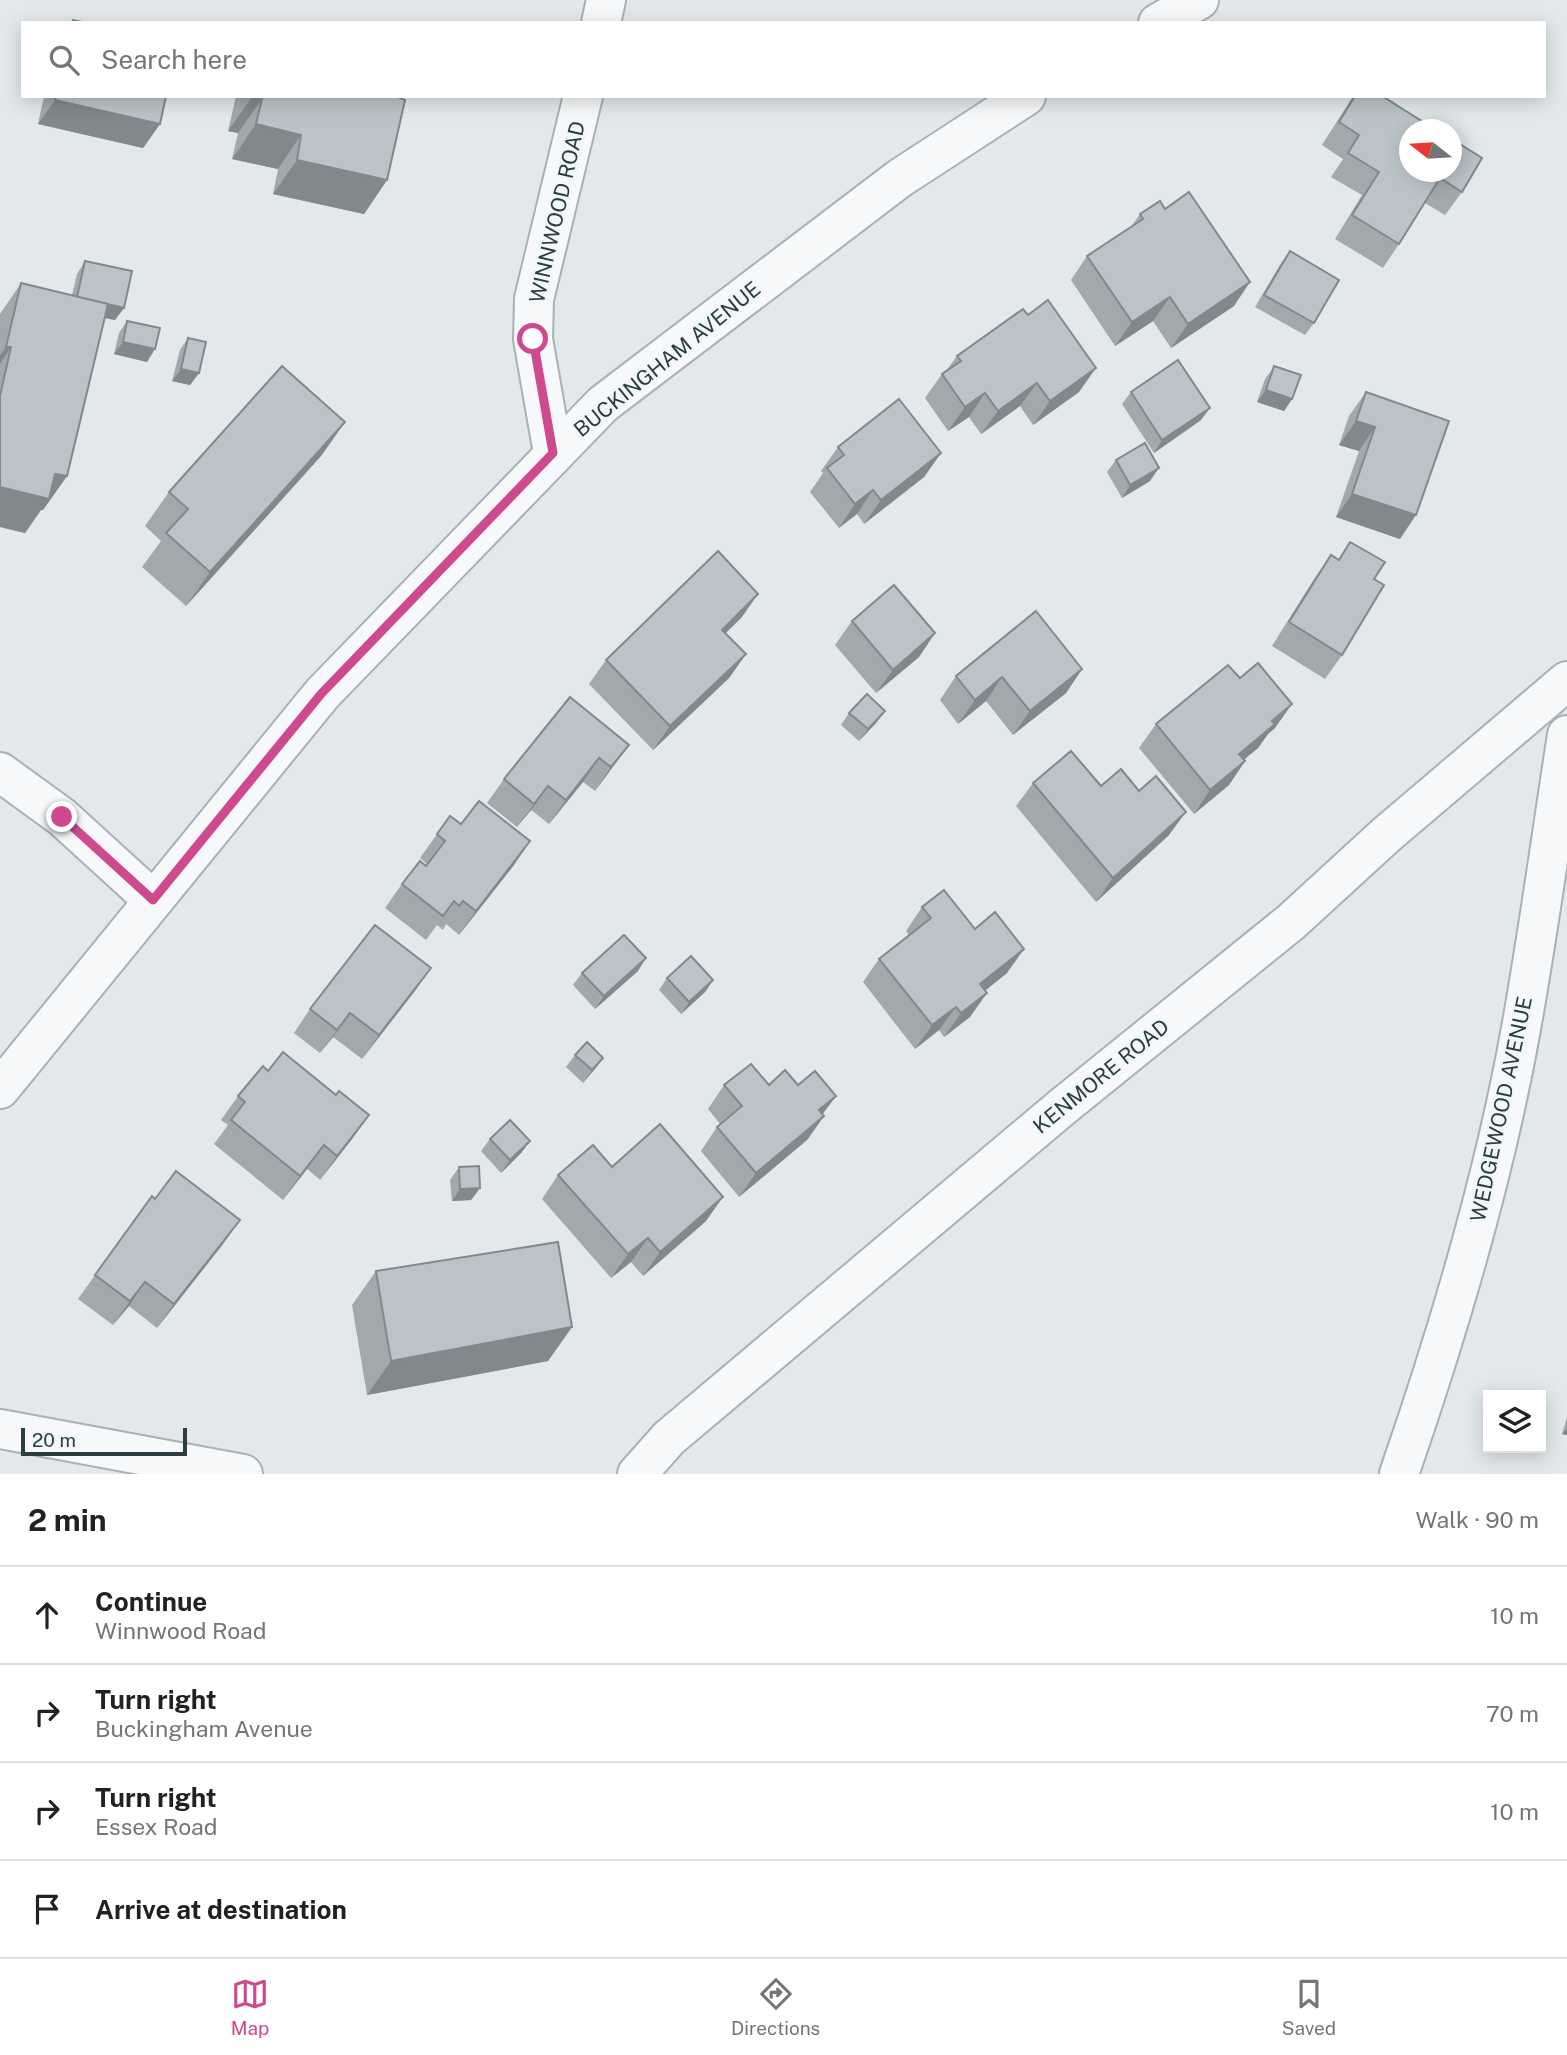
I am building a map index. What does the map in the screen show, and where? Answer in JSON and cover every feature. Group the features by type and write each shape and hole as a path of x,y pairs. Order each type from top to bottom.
{"street":[{"path":"601,21 606,0"},
{"path":"1162,21 1199,0"},
{"name":"WINNWOOD ROAD","path":"553,453 533,339 534,299 583,98"},
{"name":"BUCKINGHAM AVENUE","path":"0,1090 321,694 603,404 707,322 900,178 1023,98"},
{"name":"KENMORE ROAD","path":"637,1474 669,1438 1061,1108 1291,922 1386,835 1567,681"},
{"name":"WEDGEWOOD AVENUE","path":"1399,1474 1429,1388 1481,1209 1522,1025 1567,735"},
{"path":"0,772 62,817 153,900"},
{"path":"0,1429 243,1474"}],"building":[{"path":"56,98 166,98 160,124"},
{"path":"259,98 405,100 387,180 297,160 301,135 256,124 262,99"},
{"path":"1354,98 1385,98 1419,119 1399,119 1399,182 1438,182 1399,244 1352,215 1379,172 1348,153 1359,135 1339,122"},
{"path":"1462,145 1482,158 1462,192 1446,182 1462,182"},
{"path":"1189,192 1250,282 1188,324 1170,297 1132,322 1087,256 1143,219 1140,214 1160,201 1165,209"},
{"path":"1290,251 1339,280 1314,323 1264,295"},
{"path":"85,261 132,271 124,308 77,297"},
{"path":"21,283 108,304 67,476 55,474 49,499 0,487 0,396 11,347 6,347"},
{"path":"1048,300 1096,368 1050,401 1037,383 998,411 985,393 965,407 942,374 961,361 957,356 1023,309 1028,315"},
{"path":"127,321 160,328 155,349 123,342"},
{"path":"188,338 206,342 199,373 181,369"},
{"path":"1178,360 1210,408 1162,440 1131,392"},
{"path":"282,366 345,422 210,572 166,533 188,509 169,492"},
{"path":"1274,366 1301,375 1292,399 1266,390"},
{"path":"1366,392 1449,421 1416,515 1352,494 1375,427 1356,421"},
{"path":"899,399 941,453 881,500 873,490 855,504 827,468 844,455 838,447"},
{"path":"1145,443 1159,468 1130,485 1116,460"},
{"path":"1350,542 1385,562 1374,579 1384,585 1342,655 1289,622 1331,555 1339,560"},
{"path":"718,551 758,594 722,630 746,654 670,726 606,660"},
{"path":"894,585 935,633 893,670 852,621"},
{"path":"1036,611 1082,669 1030,711 1002,677 975,700 956,676"},
{"path":"1258,663 1292,704 1272,721 1275,724 1239,754 1245,761 1210,790 1156,724 1228,665 1240,678"},
{"path":"867,694 885,711 868,729 849,713"},
{"path":"570,697 629,745 611,767 599,758 566,800 548,786 534,804 504,779"},
{"path":"1071,751 1101,786 1121,769 1139,791 1156,776 1186,812 1113,878 1033,783"},
{"path":"479,801 530,841 476,911 463,901 459,906 454,901 443,916 402,884 420,861 426,866 445,841 437,834 450,816 461,824"},
{"path":"944,890 975,929 995,912 1024,949 980,984 987,993 961,1013 956,1007 932,1025 879,959 931,918 922,907"},
{"path":"375,925 431,968 379,1035 350,1013 337,1030 310,1009"},
{"path":"624,935 646,958 604,996 582,973"},
{"path":"691,956 713,980 689,1002 667,978"},
{"path":"587,1042 603,1058 592,1070 575,1055"},
{"path":"283,1052 336,1095 339,1091 369,1115 337,1156 324,1145 300,1176 231,1120 245,1102 238,1096 263,1066 268,1071"},
{"path":"751,1064 769,1085 785,1070 798,1085 815,1071 836,1096 819,1110 824,1116 756,1173 717,1127 742,1106 724,1085"},
{"path":"510,1120 530,1141 510,1160 490,1139"},
{"path":"660,1124 723,1197 660,1252 648,1238 628,1254 558,1175 593,1145 612,1167"},
{"path":"479,1166 480,1188 460,1189 459,1167"},
{"path":"176,1171 240,1220 174,1304 145,1282 130,1301 95,1275 152,1196 155,1199"},
{"path":"558,1242 572,1327 391,1361 376,1271"}],"route":[{"path":"62,817 153,900 321,694 553,453 533,339"}]}
